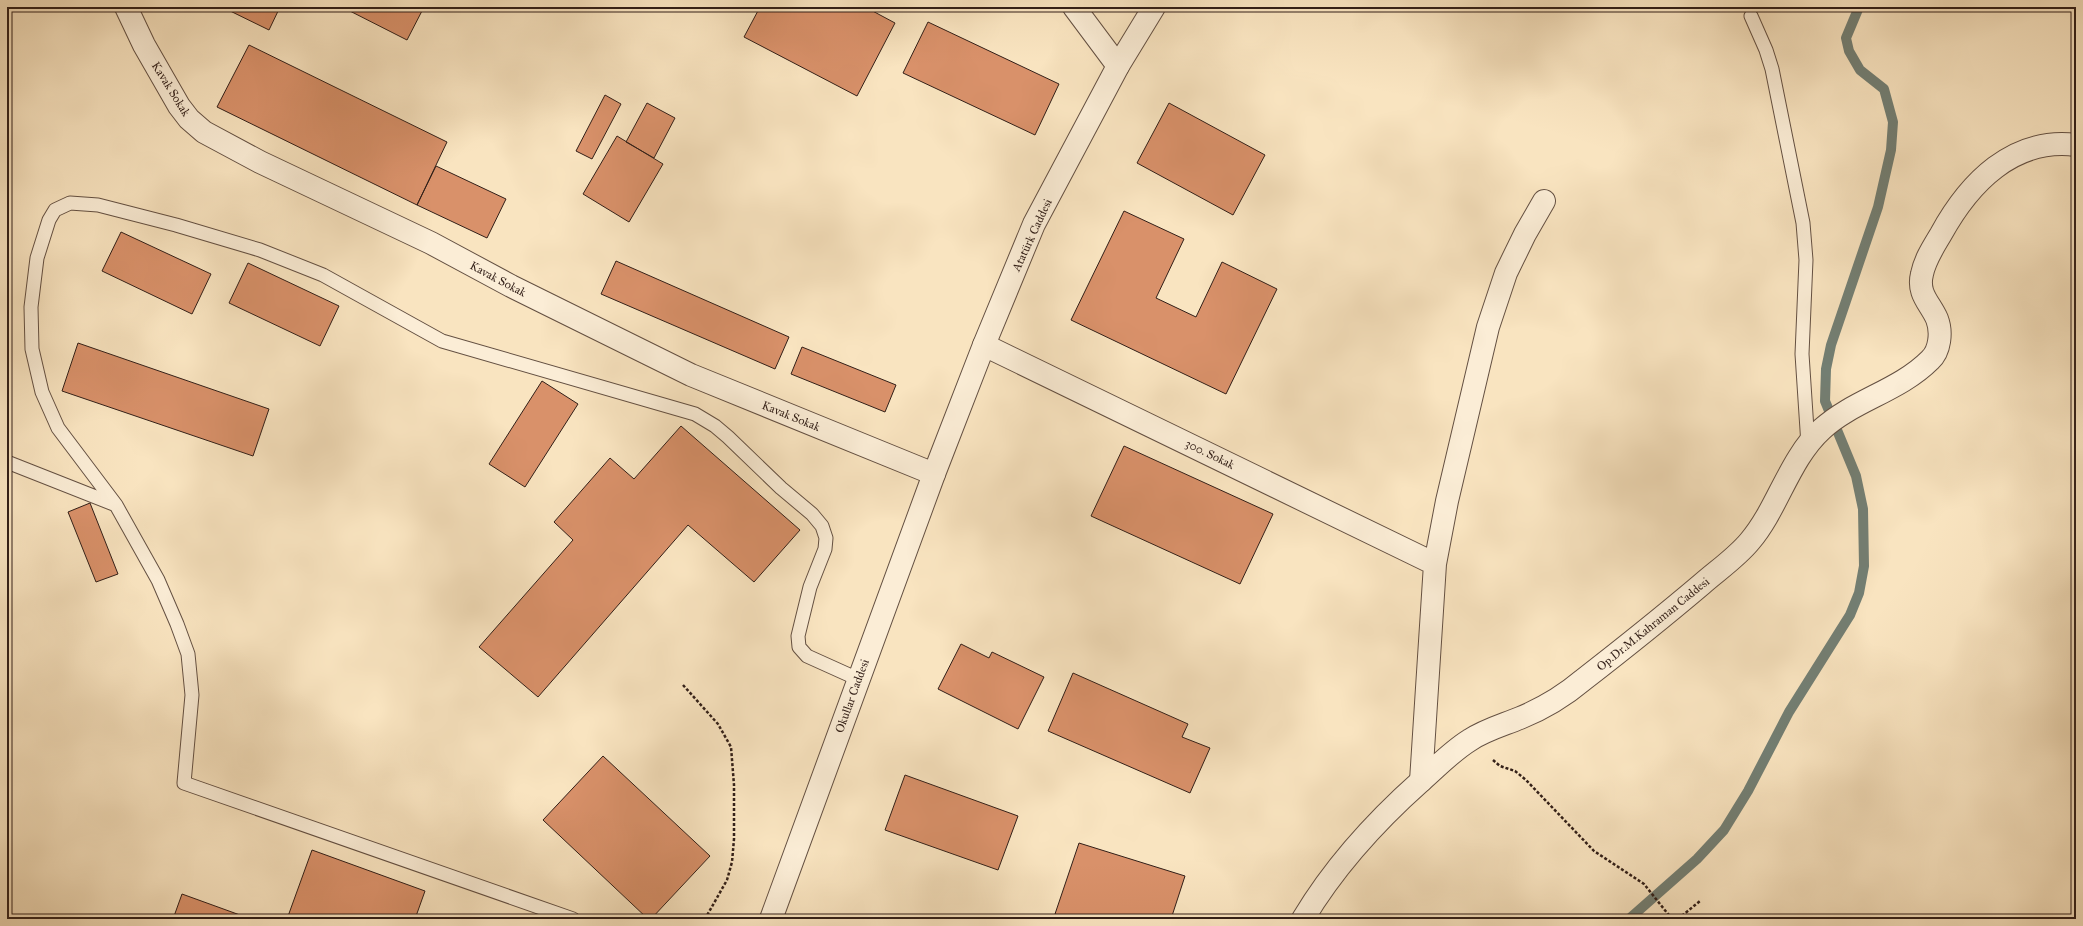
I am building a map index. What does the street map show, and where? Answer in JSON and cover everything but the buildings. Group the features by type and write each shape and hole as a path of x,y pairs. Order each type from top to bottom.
{"street":[{"path":"1074,7 1118,66"},
{"name":"Atatürk Caddesi","path":"934,474 984,345 1034,224 1118,66 1154,7"},
{"name":"Kavak Sokak","path":"128,8 144,45 179,106 189,119 204,132 260,162 431,243 511,286 690,376 934,474"},
{"name":"Op.Dr.M.Kahraman Caddesi","path":"1303,919 1317,896 1343,863 1384,816 1449,755 1468,740 1546,706 1581,682 1732,558 1754,536 1815,437 1850,409 1919,371 1934,356 1940,337 1937,319 1922,292 1921,275 1927,258 1950,218 1971,189 1993,168 2012,155 2044,146 2076,145"},
{"path":"1421,782 1435,564 1462,431 1488,327 1506,273 1524,234 1544,201"},
{"name":"300. Sokak","path":"984,345 1435,564"},
{"name":"Okullar Caddesi","path":"777,918 858,679 934,474"}],"lane":[{"path":"1751,16 1766,50 1772,69 1803,223 1806,260 1802,354 1815,437"},
{"path":"573,919 184,783 192,695 188,654 158,580 116,505 58,428 42,392 32,349 31,307 36,258 49,220 55,210 70,203 98,205 176,225 260,250 324,275 442,341 638,399 695,414 715,426 780,488 812,514 822,526 826,538 825,549 810,587 798,636 799,647 807,656 858,679"},
{"path":"7,462 116,505"}],"path":[{"path":"683,685 718,724 731,747 734,785 734,839 732,862 727,880 705,919"},
{"path":"1486,731 1492,744 1493,762 1515,771 1526,780 1594,851 1644,884 1666,909 1672,919"},
{"path":"1678,919 1700,901"}],"waterway":[{"path":"1629,919 1697,859 1724,830 1748,791 1789,712 1850,615 1859,593 1864,566 1863,509 1856,476 1825,401 1826,369 1831,345 1878,207 1891,150 1893,122 1884,89 1860,70 1849,51 1846,38 1859,7"}]}
